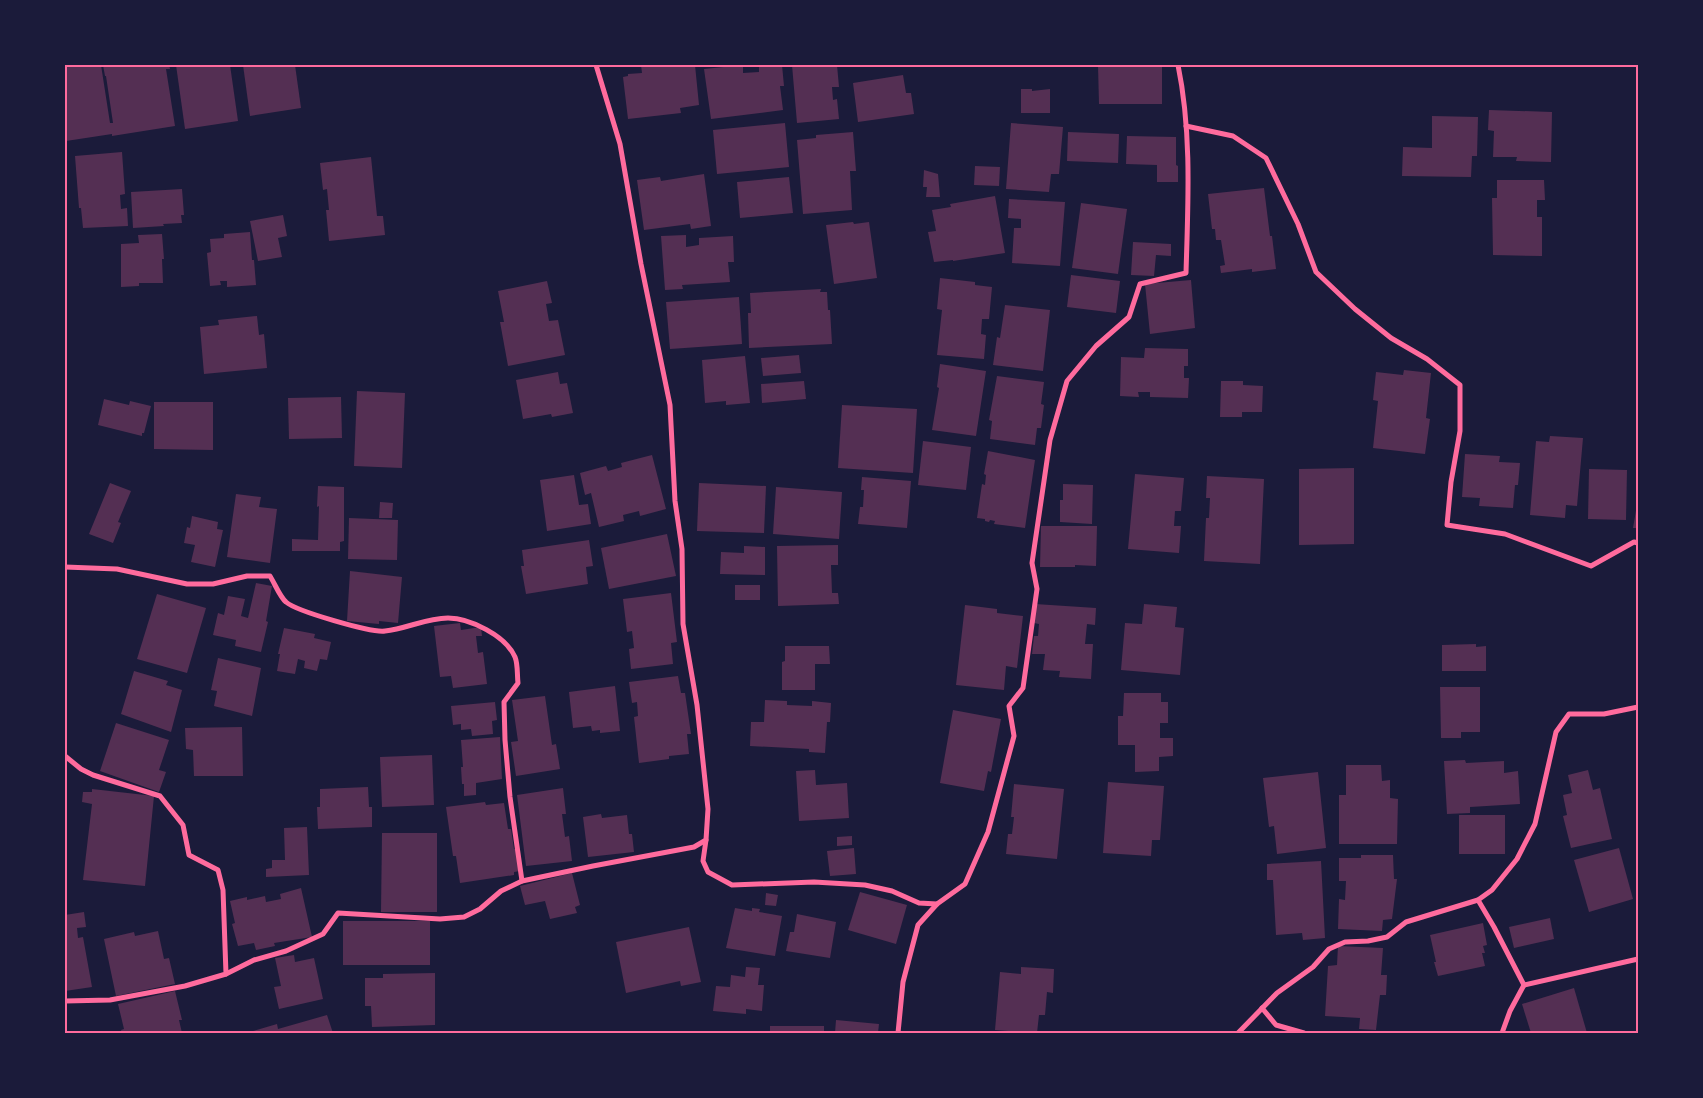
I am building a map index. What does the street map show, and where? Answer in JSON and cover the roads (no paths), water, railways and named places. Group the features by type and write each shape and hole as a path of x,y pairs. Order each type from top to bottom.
{"street":[{"path":"596,65 620,144 641,264 670,405 675,501 682,549 683,624 697,706 708,809 703,862 708,872 732,885 814,882 864,885 892,891 919,903 937,904"},
{"path":"898,1033 903,982 918,925 937,904 966,884 988,832 1008,763 1014,736 1010,706 1023,688 1036,597 1037,589 1032,563 1050,440 1067,381 1096,346 1129,317 1140,284 1186,273 1188,171 1185,97 1178,65"},
{"path":"1186,126 1233,136 1266,158 1298,224 1316,272 1390,338 1427,359 1460,385 1460,431 1451,482 1447,525 1505,534 1591,566 1634,542 1638,543"},
{"path":"65,567 117,569 187,584 213,584 247,576 270,576 286,602 318,616 383,632 424,621 449,618 478,624 506,644 516,657 518,683 504,702 505,740 510,797 522,881"},
{"path":"1238,1033 1277,993 1313,967 1329,949 1344,942 1368,941 1387,937 1406,922 1478,900 1492,890 1517,859 1534,824 1556,732 1569,714 1604,714 1638,707"},
{"path":"65,756 81,769 94,775 160,796 183,825 189,855 218,870 223,890 226,974"},
{"path":"65,1002 110,1000 185,986 226,974 254,960 286,952 323,934 338,913 440,919 464,917 480,909 501,891 522,881 694,847 706,840"},
{"path":"1478,900 1524,985"},
{"path":"1502,1033 1510,1011 1524,985 1638,959"},
{"path":"1262,1008 1276,1025 1304,1033"}]}
